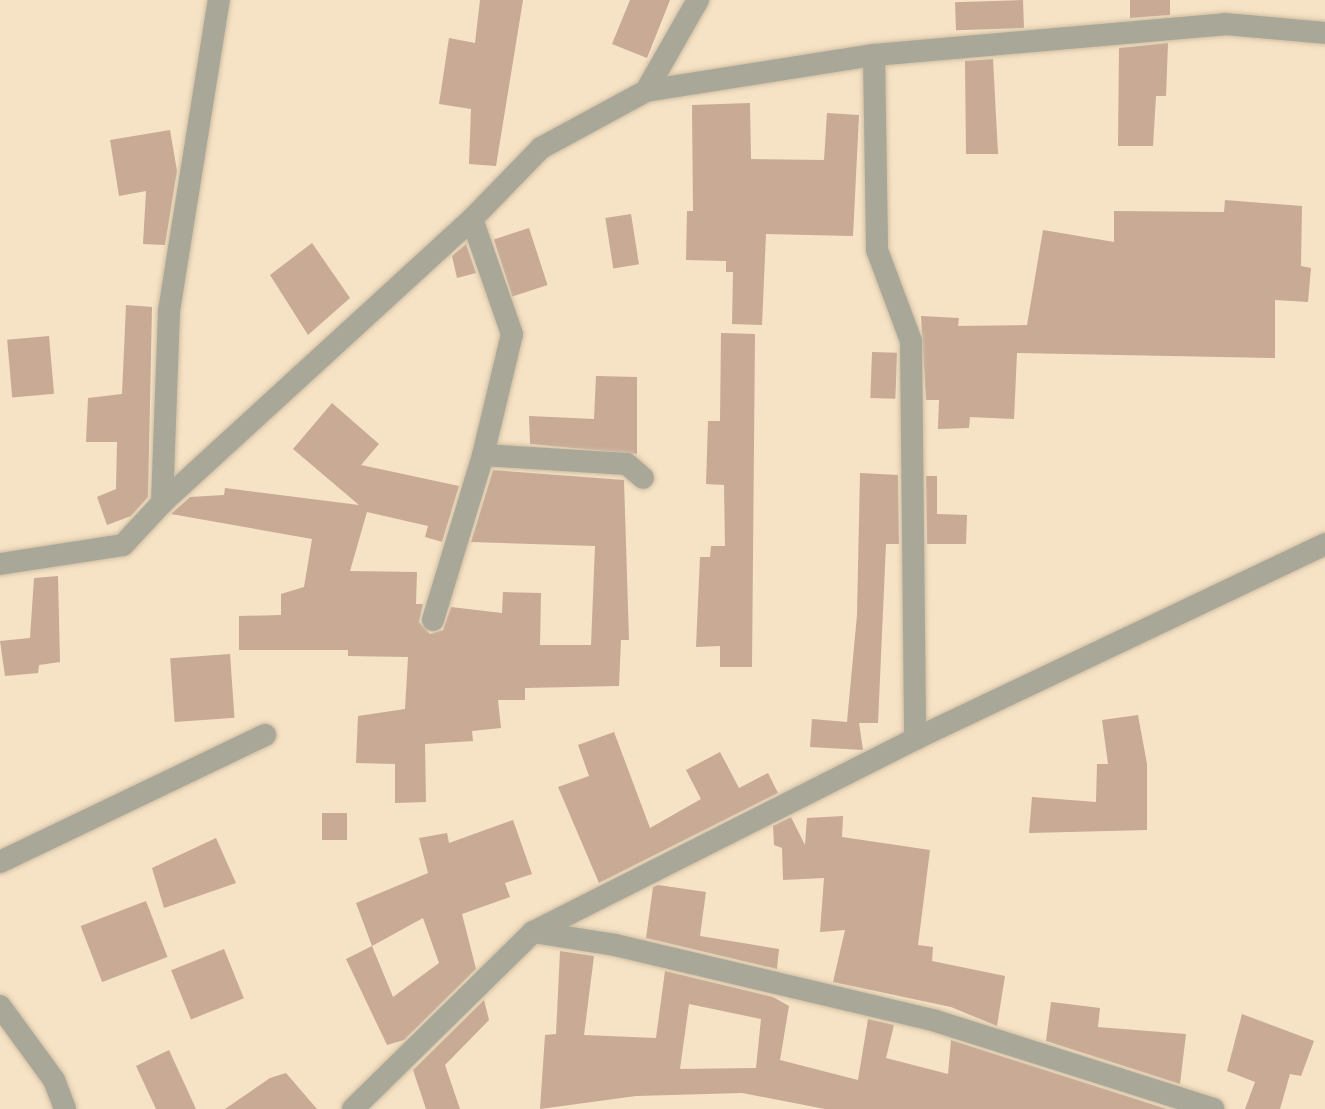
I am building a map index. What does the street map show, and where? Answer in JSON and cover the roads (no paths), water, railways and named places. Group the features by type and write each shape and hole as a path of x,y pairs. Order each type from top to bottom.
{"street":[{"path":"162,503 169,311 219,0"},
{"path":"646,91 698,0"},
{"path":"0,564 123,545 162,503 472,219 541,148 646,91 874,55 1225,24 1325,33"},
{"path":"874,55 877,250 911,341 915,739"},
{"path":"433,620 483,455 512,334 472,219"},
{"path":"483,455 627,464 643,478"},
{"path":"353,1109 533,932 915,739 1325,544"},
{"path":"0,862 265,735"},
{"path":"533,932 615,945 936,1021 1213,1109"},
{"path":"0,1006 7,1027 54,1080 65,1109"}]}
